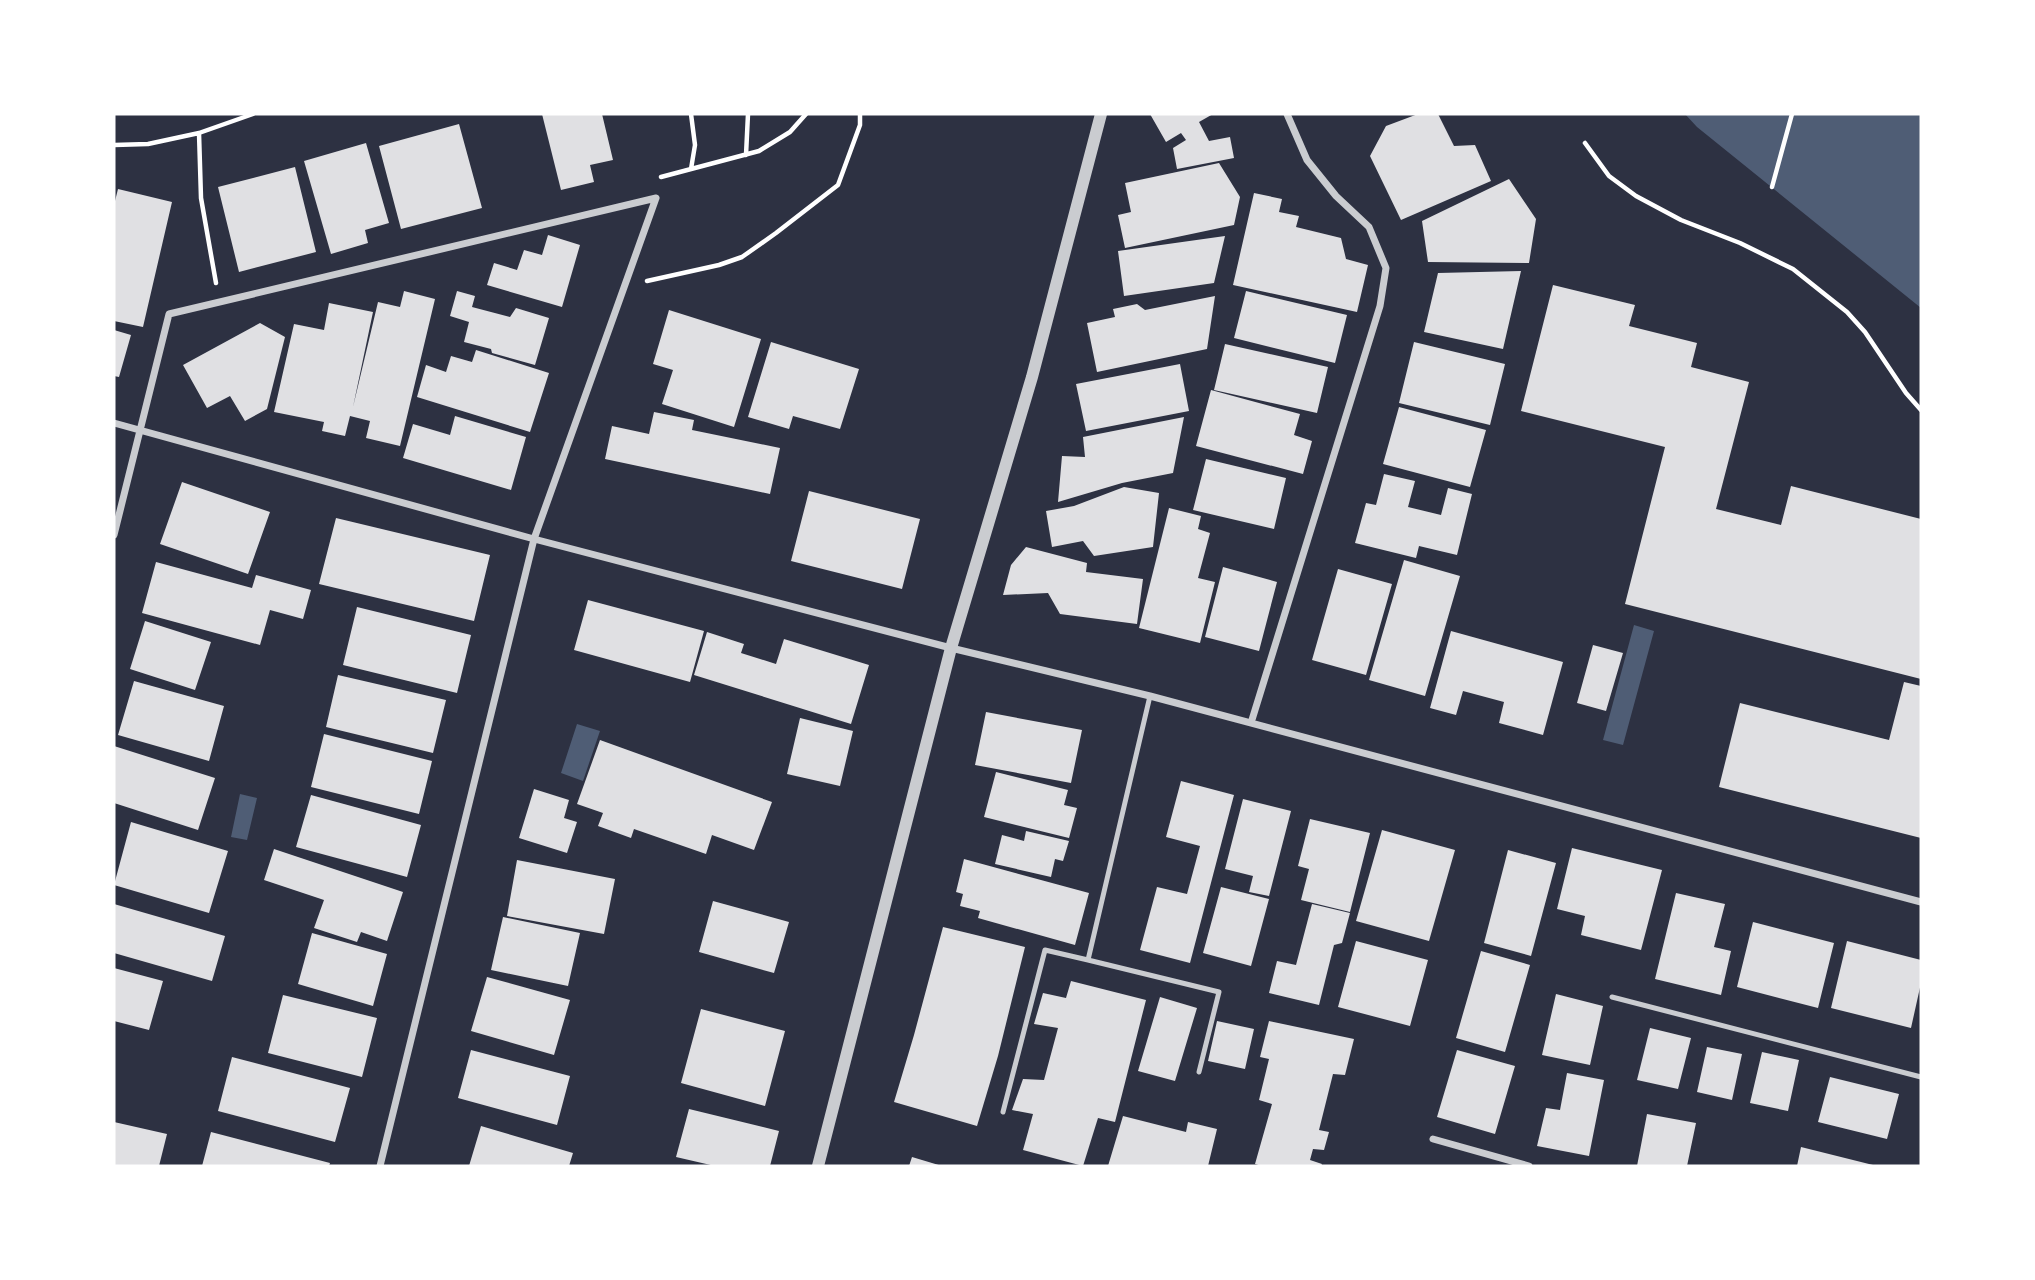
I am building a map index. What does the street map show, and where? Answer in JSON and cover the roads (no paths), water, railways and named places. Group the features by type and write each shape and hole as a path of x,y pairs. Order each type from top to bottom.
{"street":[{"path":"818,1166 951,648 1032,377 1101,114"},
{"path":"1251,723 1380,306 1386,268 1369,227 1336,196 1307,160 1287,114"},
{"path":"114,535 169,314 656,198 534,539 380,1166"},
{"path":"114,423 534,539 951,648 1150,696 1921,902"},
{"path":"1433,1139 1529,1166"}],"lane":[{"path":"1088,960 1150,696"},
{"path":"1003,1112 1045,950 1219,992 1199,1072"},
{"path":"1612,998 1921,1077"}],"water":[{"path":"1685,114 1921,114 1921,308 1697,127"},
{"path":"1634,625 1654,631 1623,745 1603,740"},
{"path":"577,724 600,731 583,781 561,773"},
{"path":"240,794 257,798 247,840 231,837"}]}
